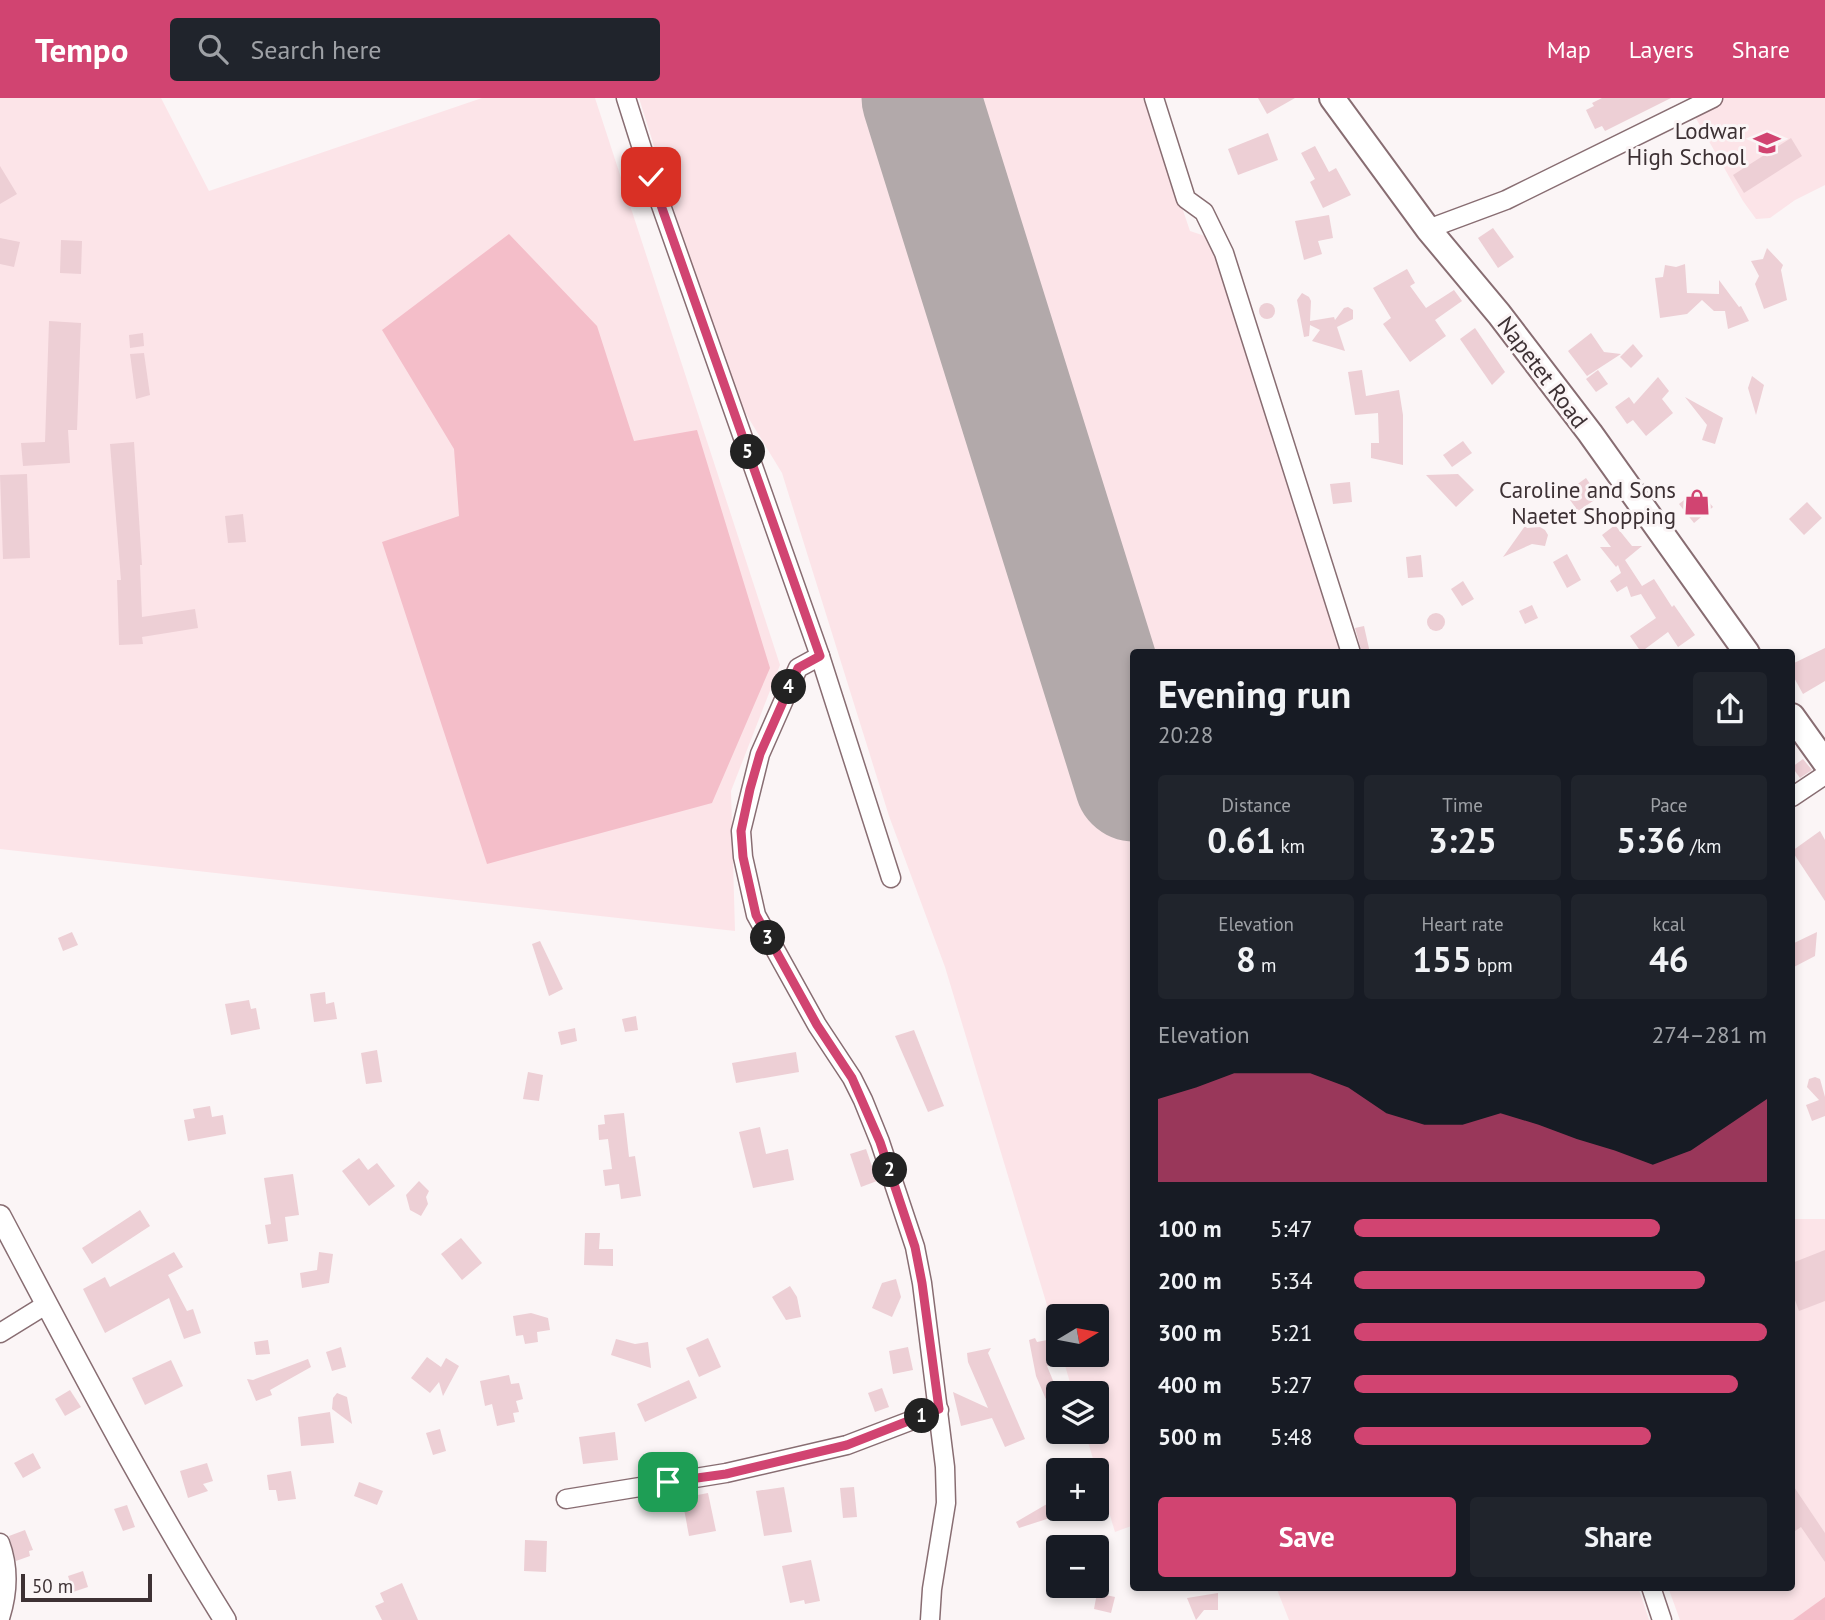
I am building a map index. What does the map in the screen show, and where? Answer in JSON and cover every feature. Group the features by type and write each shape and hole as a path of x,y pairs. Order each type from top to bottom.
{"main road":[{"name":"Napetet Road","path":"1332,98 1428,229 1499,314 1590,433 1744,649"},
{"path":"1795,720 1825,762"}],"street":[{"path":"626,98 651,177 820,656 891,878"},
{"path":"1154,98 1186,199 1204,212 1224,253 1350,649"},
{"path":"1428,229 1518,195 1713,98"},
{"path":"820,656 798,668 760,754 741,831 743,857 756,915 817,1025 852,1078 880,1142 915,1247 939,1409 946,1503 932,1589 930,1620"},
{"path":"1795,795 1825,775"},
{"path":"0,1216 126,1451 225,1620"},
{"path":"0,1333 47,1304"},
{"path":"566,1499 726,1474 847,1445 939,1409"},
{"path":"0,1543 6,1558 6,1598 0,1618"},
{"path":"1652,1591 1662,1620"}],"shaded area":[{"path":"0,98 161,98 209,191 482,98 595,98 780,665 731,791 735,931 0,849"},
{"path":"639,98 1145,98 1190,231 1211,238 1342,649 1130,649 1130,1526 1115,1532 1109,1512 1109,1458 1093,1458 1089,1444 1109,1444 1109,1381 1070,1381 1065,1367 1110,1367 1110,1304 1047,1304 945,967 889,816 782,473 729,386"},
{"name":"Lodwar High School","path":"1690,98 1825,98 1825,185 1795,200 1770,218 1756,219 1686,101"},
{"path":"509,234 597,326 634,441 697,430 770,668 712,803 487,864 382,542 459,516 454,449 382,330"},
{"path":"1795,1219 1825,1219 1825,1620 1680,1620 1669,1591 1795,1591"},
{"path":"1278,1591 1639,1591 1649,1620 1289,1620"},
{"path":"1825,1597 1825,1620 1793,1620"}],"building":[{"path":"1258,98 1295,98 1267,114"},
{"path":"1602,98 1671,98 1605,131 1602,126 1595,129 1586,110"},
{"path":"1268,133 1278,160 1238,175 1228,149"},
{"path":"1791,138 1802,156 1744,193 1733,175"},
{"path":"1315,146 1329,172 1336,168 1351,195 1323,208 1310,182 1315,179 1301,153"},
{"path":"0,166 17,194 0,204"},
{"path":"1329,215 1333,238 1318,241 1322,254 1304,260 1295,221"},
{"path":"1493,228 1514,257 1498,268 1478,238"},
{"path":"0,238 20,242 14,267 0,264"},
{"path":"61,240 82,241 81,274 60,273"},
{"path":"1767,248 1783,265 1781,270 1787,300 1764,309 1755,284 1759,276 1751,261 1763,259"},
{"path":"1685,264 1687,293 1719,294 1719,280 1739,307 1741,306 1749,321 1728,329 1725,311 1714,311 1702,300 1687,314 1660,318 1655,278 1663,277 1665,265 1676,267"},
{"path":"1407,269 1415,283 1410,286 1426,308 1454,290 1462,301 1435,320 1446,336 1410,362 1383,324 1391,318 1373,288"},
{"path":"1302,293 1311,301 1310,321 1334,317 1335,320 1344,308 1353,310 1353,319 1337,327 1345,351 1312,341 1320,330 1310,325 1309,336 1304,337 1297,300"},
{"path":"1267,303 1273,305 1273,317 1267,319 1261,317 1259,311 1261,305"},
{"path":"49,321 81,323 77,430 68,430 70,463 23,466 21,443 45,442"},
{"path":"1475,328 1505,372 1492,385 1460,339"},
{"path":"143,333 144,346 130,348 129,335"},
{"path":"1591,333 1604,352 1621,354 1587,376 1568,351"},
{"path":"1633,344 1643,356 1631,368 1620,357"},
{"path":"144,353 150,395 136,399 130,354"},
{"path":"1362,370 1366,396 1399,390 1403,415 1403,465 1371,458 1371,443 1379,443 1378,413 1355,415 1348,372"},
{"path":"1598,370 1608,384 1596,392 1586,379"},
{"path":"1752,376 1764,385 1756,415 1748,388"},
{"path":"1658,377 1669,391 1662,399 1673,413 1646,436 1633,420 1627,424 1615,407 1629,397 1634,404"},
{"path":"1685,397 1723,418 1715,444 1702,440 1707,425"},
{"path":"1463,441 1472,453 1452,467 1443,455"},
{"path":"134,442 142,565 142,617 195,609 198,628 142,637 143,644 119,645 117,580 121,580 110,444"},
{"path":"27,474 30,558 3,559 0,475"},
{"path":"1458,474 1474,490 1456,507 1426,475"},
{"path":"1586,478 1599,497 1578,511 1565,493"},
{"path":"1350,482 1352,502 1333,504 1330,484"},
{"path":"1698,489 1713,507 1694,523 1679,504"},
{"path":"1807,502 1822,518 1804,535 1789,519"},
{"path":"243,514 246,542 228,543 225,516"},
{"path":"1615,525 1632,546 1642,546 1625,560 1642,586 1654,579 1695,635 1678,647 1668,632 1645,649 1639,649 1630,636 1656,618 1641,594 1631,597 1627,586 1617,592 1610,581 1621,573 1618,565 1616,567 1600,547 1611,547 1602,535"},
{"path":"1525,526 1545,530 1548,535 1545,546 1532,544 1503,557"},
{"path":"1567,554 1581,580 1567,588 1553,562"},
{"path":"1421,555 1423,577 1408,578 1406,557"},
{"path":"1463,581 1474,599 1462,606 1451,589"},
{"path":"1532,605 1538,618 1525,624 1519,611"},
{"path":"1436,613 1442,616 1445,622 1442,628 1436,631 1430,628 1427,622 1430,616"},
{"path":"1364,626 1369,649 1361,649 1355,628"},
{"path":"1825,648 1825,681 1803,694 1795,679 1795,663"},
{"path":"1803,759 1812,770 1800,778 1795,771 1795,765"},
{"path":"1820,831 1825,840 1825,901 1795,856 1795,849"},
{"path":"72,932 78,945 63,951 58,938"},
{"path":"1817,932 1815,956 1795,966 1795,943"},
{"path":"540,941 563,989 549,996 532,944"},
{"path":"325,992 326,1004 334,1002 337,1019 314,1022 310,994"},
{"path":"249,1000 251,1009 256,1008 260,1029 231,1035 225,1004"},
{"path":"636,1016 638,1030 625,1032 622,1019"},
{"path":"575,1028 577,1041 561,1045 558,1032"},
{"path":"914,1030 944,1106 928,1112 895,1036"},
{"path":"377,1050 382,1082 366,1084 361,1053"},
{"path":"796,1052 799,1072 736,1083 732,1063"},
{"path":"528,1072 543,1075 539,1101 523,1099"},
{"path":"1809,1079 1820,1079 1825,1097 1825,1116 1812,1121 1806,1105 1819,1100 1807,1087"},
{"path":"210,1106 212,1117 223,1115 226,1134 188,1141 184,1120 195,1118 193,1109"},
{"path":"624,1113 629,1157 635,1156 641,1196 621,1199 619,1184 605,1186 603,1170 612,1169 608,1139 599,1140 598,1125 605,1124 604,1115"},
{"path":"760,1127 766,1154 788,1149 794,1180 753,1188 739,1132"},
{"path":"866,1149 877,1181 861,1187 850,1154"},
{"path":"359,1158 368,1170 377,1163 395,1186 369,1206 342,1171"},
{"path":"293,1174 299,1215 285,1217 288,1241 268,1244 265,1225 271,1224 264,1178"},
{"path":"419,1181 429,1191 426,1197 428,1204 421,1216 410,1210 406,1195"},
{"path":"140,1210 150,1226 92,1264 82,1248"},
{"path":"585,1233 600,1233 599,1249 613,1249 613,1266 584,1265"},
{"path":"461,1238 482,1263 462,1280 441,1254"},
{"path":"1825,1250 1825,1301 1799,1311 1795,1300 1795,1262"},
{"path":"174,1252 183,1267 168,1275 187,1311 193,1309 201,1333 184,1339 169,1298 105,1333 83,1289 105,1277 110,1287"},
{"path":"319,1252 333,1254 329,1283 302,1288 300,1273 317,1270"},
{"path":"896,1279 901,1297 892,1317 872,1308 882,1283"},
{"path":"790,1286 797,1297 801,1317 786,1320 772,1297"},
{"path":"531,1313 548,1318 550,1330 537,1332 538,1342 525,1344 523,1335 516,1336 513,1316"},
{"path":"708,1338 721,1367 699,1377 686,1348"},
{"path":"616,1339 635,1344 648,1342 651,1368 611,1355"},
{"path":"268,1340 270,1354 256,1355 254,1342"},
{"path":"1029,1340 1046,1340 1046,1367 1053,1381 1046,1381 1046,1399 1036,1376"},
{"path":"341,1347 346,1367 332,1371 326,1352"},
{"path":"908,1347 913,1370 893,1374 889,1351"},
{"path":"991,1348 988,1353 1025,1439 1005,1447 992,1418 961,1426 953,1392 988,1408 968,1362 967,1353"},
{"path":"427,1357 441,1367 446,1358 459,1366 443,1396 439,1382 430,1393 411,1378"},
{"path":"308,1359 311,1367 270,1390 272,1395 256,1401 247,1379 253,1380"},
{"path":"171,1360 183,1386 145,1405 132,1378"},
{"path":"509,1375 511,1384 519,1383 523,1399 516,1401 519,1412 513,1413 515,1422 497,1426 492,1404 485,1406 480,1381"},
{"path":"689,1380 697,1398 645,1422 637,1404"},
{"path":"882,1388 889,1407 875,1412 868,1393"},
{"path":"70,1390 81,1407 65,1416 55,1399"},
{"path":"337,1393 347,1397 352,1424 332,1409 333,1398"},
{"path":"330,1412 334,1443 301,1446 298,1417"},
{"path":"440,1429 446,1451 433,1455 426,1433"},
{"path":"615,1432 618,1460 583,1464 579,1437"},
{"path":"33,1453 41,1468 23,1478 14,1463"},
{"path":"207,1463 213,1481 203,1484 208,1491 188,1498 180,1471"},
{"path":"291,1471 296,1499 278,1501 276,1490 269,1490 267,1475"},
{"path":"359,1482 383,1491 377,1505 354,1496"},
{"path":"784,1487 792,1532 764,1536 756,1491"},
{"path":"854,1487 857,1517 843,1518 840,1488"},
{"path":"1795,1488 1825,1533 1825,1562 1801,1527 1795,1531"},
{"path":"708,1493 716,1531 689,1536 682,1498"},
{"path":"127,1505 135,1527 123,1531 114,1509"},
{"path":"1046,1505 1046,1519 1019,1528 1016,1522"},
{"path":"25,1530 33,1550 29,1551 30,1556 16,1561 9,1536"},
{"path":"525,1540 547,1541 546,1572 524,1571"},
{"path":"811,1560 820,1601 790,1603 782,1566"},
{"path":"83,1571 88,1587 73,1592 68,1576"},
{"path":"402,1583 418,1620 382,1620 375,1606 384,1602 380,1593"},
{"path":"1218,1593 1218,1610 1204,1610 1196,1620 1187,1598"},
{"path":"1115,1597 1111,1613 1094,1609 1096,1598"}],"runway":[{"path":"921,98 1130,769"}],"place":[{"name":"Lodwar High School","path":"1767,143"},
{"name":"Caroline and Sons Naetet Shopping","path":"1697,502"}],"route":[{"path":"651,177 820,656 798,668 760,754 741,831 751,897 756,915 817,1025 852,1078 880,1142 915,1247 939,1409 847,1445 726,1474 668,1482"}]}
